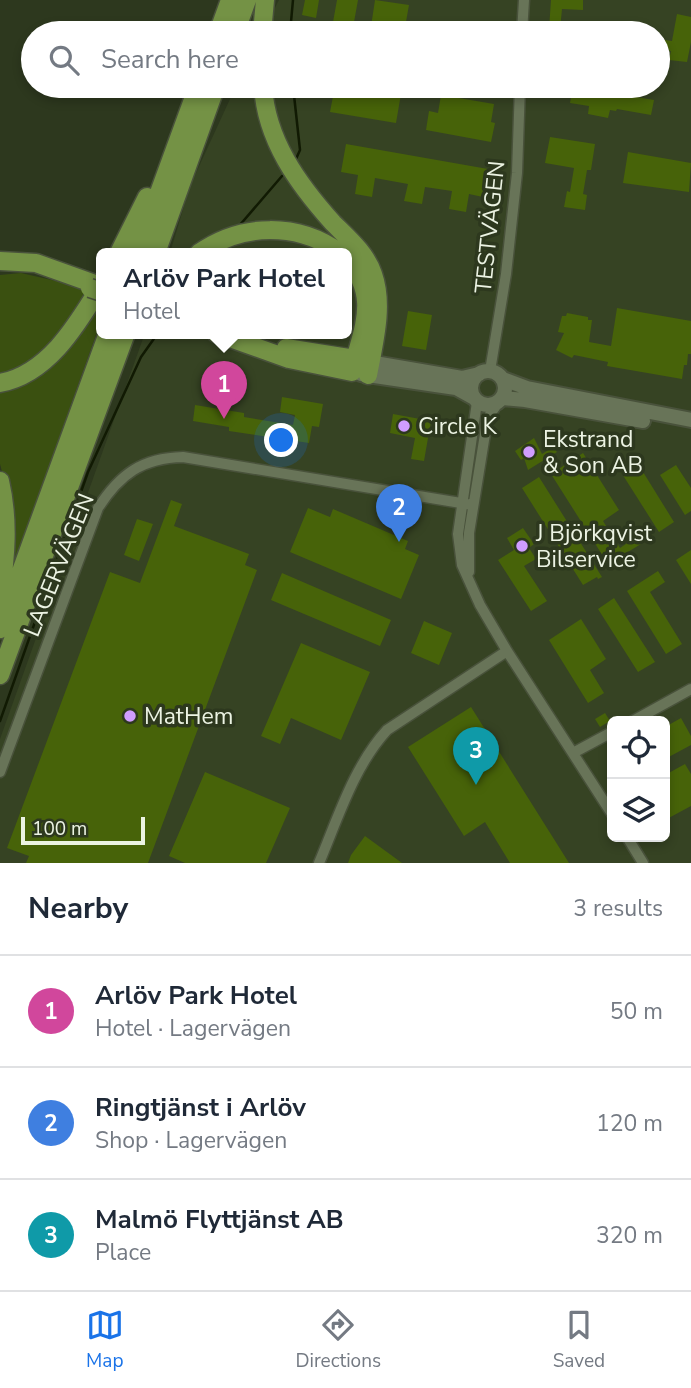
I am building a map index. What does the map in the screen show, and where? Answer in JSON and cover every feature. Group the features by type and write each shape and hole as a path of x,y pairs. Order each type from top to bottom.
{"highway":[{"path":"222,21 230,0"},
{"path":"239,21 247,0"},
{"path":"263,21 265,0"},
{"path":"139,248 193,98"},
{"path":"158,248 212,98"},
{"path":"265,98 268,117 289,166 304,190 360,251 373,274 379,302 362,367"},
{"path":"121,248 187,115"},
{"path":"207,248 240,233 273,229 311,236 331,248"},
{"path":"0,261 36,263 96,287"},
{"path":"352,267 360,278 368,306 362,367"},
{"path":"0,271 34,270 96,287"},
{"path":"0,383 27,374 46,360 78,319 96,289"},
{"path":"0,628 106,339"},
{"path":"0,675 124,339"},
{"path":"83,445 135,339"},
{"path":"233,339 289,359 362,367"},
{"path":"258,339 362,367"},
{"path":"0,481 6,533 0,596"}],"main road":[{"path":"362,367 462,378 491,375 527,388 691,420"},
{"path":"362,367 456,388 491,405 500,400 525,400 691,428"},
{"path":"476,400 471,385 491,375"},
{"path":"491,375 505,388 500,400"}],"street":[{"path":"523,21 524,0"},
{"name":"TESTVÄGEN","path":"491,375 516,183 520,98"},
{"path":"476,400 461,504 459,555 480,605 607,806"},
{"path":"470,583 468,554 473,505 486,428 492,410 500,400"},
{"name":"LAGERVÄGEN","path":"0,772 98,508 118,482 139,466 154,460 183,457 473,505"},
{"path":"319,863 355,779 373,745 387,730 508,651"},
{"path":"641,716 691,689"},
{"path":"573,753 607,735"},
{"path":"630,842 643,863"}],"shaded area":[{"path":"279,0 691,0 691,863 0,863 0,739 143,339 352,339 352,248 171,248 190,186 230,98 670,98 670,21 268,21"}],"green space":[{"path":"21,273 65,283 92,293 39,359 0,377 0,275"},
{"path":"96,299 96,335 11,572 10,502 0,464 0,388 10,386"}],"building":[{"path":"305,0 319,0 316,18 302,15"},
{"path":"337,0 358,0 354,21 333,21"},
{"path":"375,0 409,5 406,21 372,21"},
{"path":"551,0 583,0 583,10 562,9 561,21 550,21"},
{"path":"677,14 691,17 691,42 687,62 670,60"},
{"path":"333,98 400,98 396,123 330,112"},
{"path":"440,98 494,104 491,122 495,123 491,142 426,130 429,111 438,113"},
{"path":"571,98 654,100 651,115 617,109 610,110 608,118 588,114 589,106 570,103"},
{"path":"550,137 595,144 591,170 587,170 583,194 587,195 585,210 564,207 574,168 545,163"},
{"path":"346,144 488,169 483,197 469,194 466,212 449,209 452,191 425,187 422,204 404,201 408,184 375,178 372,197 355,194 358,175 341,172"},
{"path":"628,152 691,163 689,192 623,183"},
{"path":"617,308 691,321 691,354 688,354 687,365 684,365 682,379 607,366 608,362 574,355 572,358 556,350 564,333 558,332 562,316 567,313 592,320 589,342 611,346"},
{"path":"408,311 432,315 426,350 402,346"},
{"path":"282,397 323,404 319,427 312,426 309,443 229,431 229,427 193,421 195,405 293,425 295,415 280,412"},
{"path":"393,414 431,421 424,461 411,459 415,438 390,433"},
{"name":"Ekstrand & Son AB","path":"534,438 542,454 553,447 557,452 528,470 524,458 521,460 515,451"},
{"path":"583,453 619,510 603,521 620,548 636,537 641,544 608,564 551,474"},
{"path":"635,459 674,522 659,532 619,469"},
{"path":"676,465 691,488 691,511 685,515 660,475"},
{"path":"539,477 602,577 583,585 522,488"},
{"name":"MatHem","path":"171,500 182,504 174,526 249,554 245,565 257,570 148,863 26,863 29,856 7,848 110,572 140,583"},
{"path":"308,508 330,517 333,509 408,541 405,549 419,555 401,599 290,552"},
{"path":"137,519 153,524 139,561 124,555"},
{"path":"523,528 534,544 529,548 536,559 524,566 547,601 531,611 498,560 514,550 507,538"},
{"path":"691,550 691,584 676,560"},
{"path":"658,571 665,582 650,592 682,644 666,654 627,591"},
{"path":"282,573 391,620 380,646 271,600"},
{"path":"614,598 655,662 638,672 598,609"},
{"path":"581,619 606,659 590,670 604,693 588,703 549,640"},
{"path":"424,621 452,633 439,665 411,653"},
{"path":"301,643 370,672 341,740 291,718 280,744 261,736"},
{"path":"471,707 569,863 510,863 485,822 464,836 408,747"},
{"path":"605,713 607,723 600,727 595,719"},
{"path":"681,718 691,736 691,745 670,756 670,724"},
{"path":"685,764 691,774 691,806 670,817 670,779 670,772"},
{"path":"205,772 290,808 266,863 185,863 169,856"},
{"path":"365,836 402,863 348,863"}],"waterway":[{"path":"291,21 293,0"},
{"path":"294,98 300,150 296,159"},
{"path":"239,226 282,176"},
{"path":"0,721 88,472 141,357 154,339"}],"place":[{"name":"Arlöv Park Hotel","path":"224,419"},
{"name":"Circle K","path":"404,426"},
{"name":"Ekstrand & Son AB","path":"529,452"},
{"name":"Ringtjänst i Arlöv","path":"399,542"},
{"name":"J Björkqvist Bilservice","path":"522,546"},
{"name":"MatHem","path":"130,716"},
{"name":"Malmö Flyttjänst AB","path":"476,785"}]}
